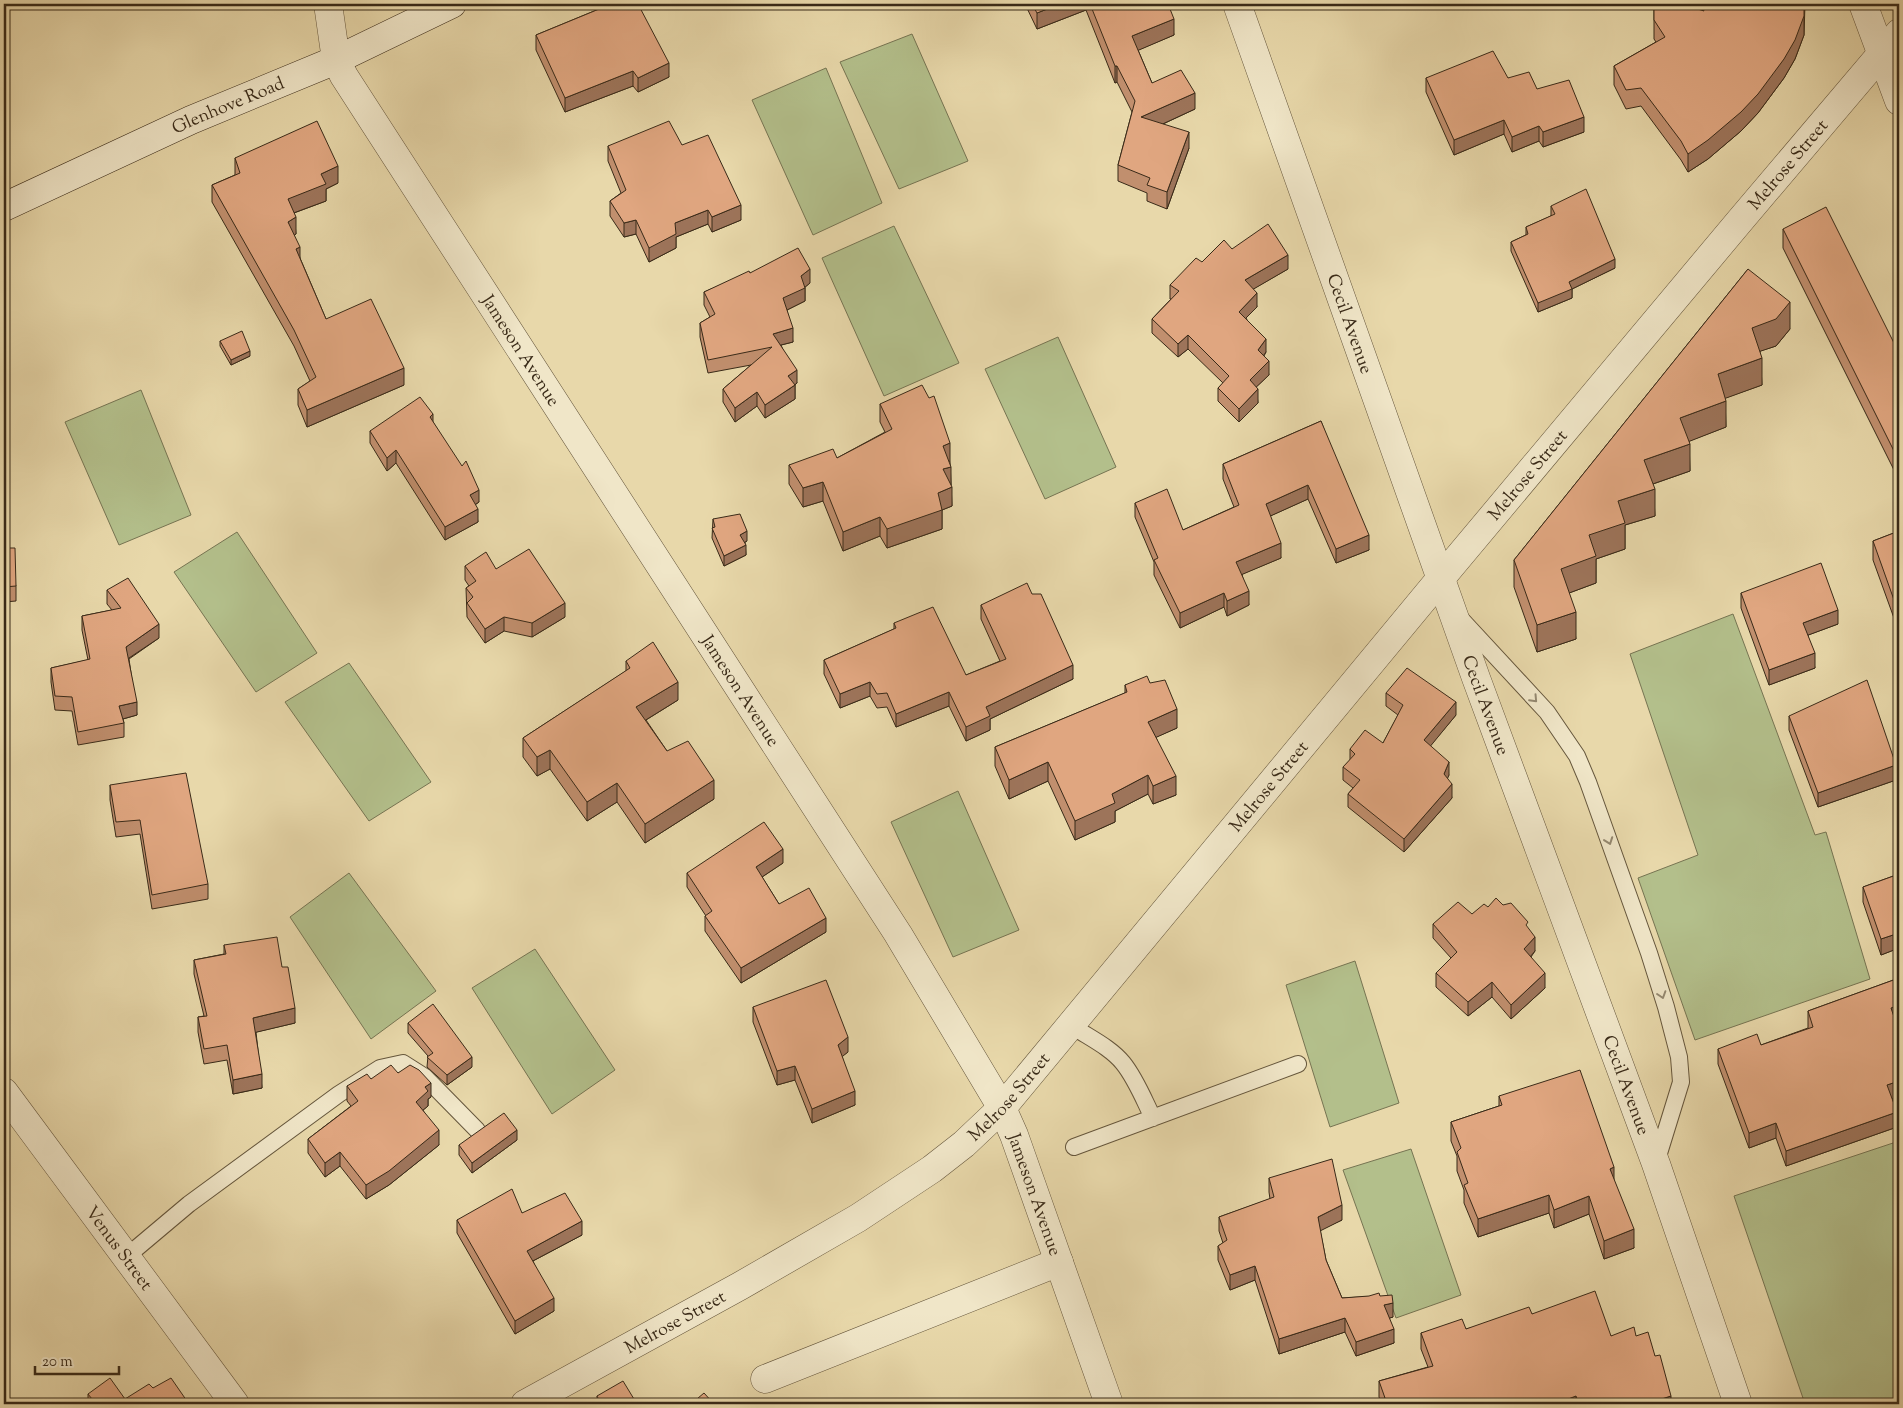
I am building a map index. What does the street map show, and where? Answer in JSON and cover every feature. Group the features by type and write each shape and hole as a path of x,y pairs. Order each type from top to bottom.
{"street":[{"name":"Jameson Avenue","path":"328,4 336,60 348,83 898,934 1002,1108 1014,1135 1109,1404"},
{"name":"Glenhove Road","path":"4,207 191,120 336,60 452,4"},
{"name":"Cecil Avenue","path":"1237,4 1441,578 1656,1164 1738,1404"},
{"path":"1863,4 1899,101"},
{"name":"Melrose Street","path":"525,1404 740,1286 858,1218 932,1169 964,1144 1002,1108 1072,1026 1441,578 1899,33"},
{"name":"Venus Street","path":"4,1092 235,1404"},
{"path":"765,1379 1059,1262"}],"lane":[{"path":"1453,610 1547,712 1577,756 1588,782 1649,954 1666,1007 1679,1057 1681,1082 1656,1164"},
{"path":"1072,1026 1122,1061 1153,1118"},
{"path":"126,1257 197,1198 339,1094 380,1068 403,1063 425,1077 477,1130"},
{"path":"1074,1147 1298,1064"}],"green space":[{"path":"912,34 968,161 899,189 840,62"},
{"path":"826,68 882,203 813,235 752,100"},
{"path":"894,226 959,363 884,396 822,258"},
{"path":"1058,337 1116,467 1045,499 985,369"},
{"path":"141,390 191,515 119,545 65,422"},
{"path":"237,532 317,653 256,692 174,572"},
{"path":"1733,614 1815,835 1826,832 1870,979 1695,1040 1638,878 1698,855 1630,654"},
{"path":"349,663 431,782 369,821 285,702"},
{"path":"958,791 1019,930 953,957 891,822"},
{"path":"349,873 436,991 371,1039 290,917"},
{"path":"535,949 615,1070 552,1114 472,988"},
{"path":"1355,961 1399,1103 1330,1127 1286,985"},
{"path":"1899,1141 1899,1404 1805,1404 1734,1196"},
{"path":"1411,1149 1461,1295 1396,1318 1343,1170"}],"building":[{"path":"602,4 638,4 669,63 638,78 633,71 565,98 536,35 604,7"},
{"path":"1032,4 1060,4 1037,13"},
{"path":"1090,4 1168,4 1174,19 1132,36 1152,83 1181,70 1195,93 1141,117 1189,132 1167,192 1147,185 1150,178 1118,165 1135,101 1117,66 1115,66"},
{"path":"1659,4 1682,4 1704,11 1701,4 1804,4 1804,16 1795,40 1784,59 1758,94 1741,112 1688,154 1681,141 1641,88 1626,90 1614,66 1665,37 1654,20 1654,8"},
{"path":"1493,51 1508,78 1529,72 1537,89 1569,80 1584,117 1543,132 1539,126 1512,137 1504,120 1454,140 1426,78"},
{"path":"317,121 338,166 321,174 326,184 288,199 296,217 288,222 300,247 296,249 326,319 371,299 404,368 307,410 298,389 316,377 294,330 212,185 240,173 235,158"},
{"path":"669,121 682,145 708,135 741,205 712,217 708,210 675,223 676,234 649,248 636,220 624,223 610,201 626,190 608,146"},
{"path":"1586,189 1615,259 1569,282 1572,289 1538,303 1511,242 1528,234 1526,227 1555,214 1551,206"},
{"path":"1826,207 1899,353 1899,456 1897,457 1783,229"},
{"path":"1268,224 1288,255 1245,280 1257,293 1239,312 1266,339 1258,350 1269,361 1250,380 1258,389 1239,409 1218,388 1229,376 1188,335 1178,344 1152,319 1179,291 1170,285 1196,258 1202,262 1224,240 1232,249"},
{"path":"798,248 810,269 801,276 805,288 783,298 793,328 773,334 797,370 788,376 795,385 765,405 757,392 735,408 723,389 772,347 708,360 700,323 715,314 704,292 749,271 750,273"},
{"path":"1748,269 1790,302 1776,319 1752,328 1762,358 1718,374 1726,401 1680,418 1690,444 1644,460 1655,489 1618,501 1625,523 1589,535 1596,556 1561,569 1576,612 1537,625 1514,560"},
{"path":"242,331 250,351 231,360 220,341"},
{"path":"922,385 929,398 934,396 950,443 943,446 951,467 943,469 952,487 938,493 942,510 887,529 880,517 843,532 823,482 803,488 789,465 833,449 837,458 892,429 880,404"},
{"path":"420,397 433,414 430,417 462,466 466,461 479,490 470,495 478,509 445,527 396,450 387,458 370,431"},
{"path":"1321,421 1369,535 1336,549 1308,485 1266,504 1281,543 1236,562 1249,591 1227,601 1224,593 1180,613 1154,560 1158,558 1135,503 1167,489 1183,530 1239,505 1223,464"},
{"path":"740,514 747,531 740,535 746,545 724,556 712,528 715,527 713,519"},
{"path":"1899,531 1899,614 1873,541"},
{"path":"4,548 15,548 16,586 4,587"},
{"path":"529,549 565,603 532,623 504,617 485,629 467,603 473,597 466,588 476,581 465,566 486,552 496,569"},
{"path":"1821,563 1838,610 1803,623 1815,653 1769,670 1741,593"},
{"path":"128,578 159,624 126,647 137,702 119,706 124,723 78,732 72,697 55,696 51,668 90,659 82,616 121,608 107,590"},
{"path":"1027,583 1032,594 1041,594 1073,665 986,707 990,716 966,727 949,692 896,714 887,693 877,694 870,682 840,694 824,660 896,628 894,623 933,607 966,675 1006,659 981,605"},
{"path":"653,642 678,682 636,707 667,751 688,741 714,780 645,824 617,783 587,802 550,750 537,757 523,738 630,668 626,661"},
{"path":"1407,668 1456,702 1424,740 1449,762 1444,774 1452,784 1404,839 1348,794 1360,780 1343,767 1355,754 1350,749 1365,730 1383,743 1403,705 1386,693"},
{"path":"1147,676 1150,683 1165,680 1177,709 1148,722 1176,776 1153,786 1148,775 1112,794 1115,803 1075,821 1048,762 1009,780 995,747 1127,692 1125,685"},
{"path":"1867,680 1896,765 1818,793 1789,716"},
{"path":"186,773 208,884 152,895 140,820 116,822 110,785"},
{"path":"764,822 783,849 756,867 779,904 809,888 826,918 741,968 705,916 712,911 687,873"},
{"path":"1899,874 1899,933 1881,939 1863,887"},
{"path":"1496,898 1503,905 1511,903 1528,922 1526,925 1535,937 1524,949 1545,973 1511,1005 1492,982 1468,1002 1436,973 1457,952 1433,924 1458,902 1472,914 1484,904 1488,907"},
{"path":"277,937 282,967 288,967 295,1008 253,1018 262,1074 233,1080 227,1045 204,1049 198,1017 207,1016 194,960 226,954 224,945"},
{"path":"1899,978 1899,1005 1891,1008 1899,1032 1899,1081 1887,1085 1897,1112 1786,1151 1776,1123 1749,1133 1718,1049 1757,1034 1761,1045 1813,1027 1808,1011"},
{"path":"826,980 848,1037 838,1045 855,1091 812,1109 795,1066 777,1071 753,1007"},
{"path":"433,1004 472,1057 447,1075 427,1057 433,1053 408,1023"},
{"path":"391,1065 398,1073 410,1065 419,1070 431,1083 425,1087 428,1091 416,1102 439,1130 389,1171 366,1185 340,1152 325,1163 308,1139 358,1101 347,1086 367,1074 371,1079"},
{"path":"1580,1070 1614,1167 1610,1169 1634,1229 1604,1241 1589,1196 1554,1210 1549,1195 1478,1219 1464,1185 1468,1183 1457,1152 1461,1148 1451,1122 1502,1105 1499,1096"},
{"path":"504,1113 517,1130 472,1163 459,1145"},
{"path":"1332,1159 1342,1205 1318,1217 1326,1260 1342,1298 1369,1296 1379,1293 1380,1296 1392,1295 1393,1303 1384,1305 1394,1329 1356,1342 1345,1318 1279,1339 1255,1266 1230,1275 1218,1246 1227,1240 1219,1217 1274,1197 1269,1178"},
{"path":"512,1189 522,1213 565,1193 582,1221 527,1251 554,1298 515,1321 457,1220"},
{"path":"1595,1291 1611,1336 1634,1327 1636,1336 1648,1332 1655,1356 1660,1355 1671,1396 1646,1404 1579,1404 1576,1396 1555,1404 1367,1404 1385,1398 1379,1381 1433,1366 1421,1333 1462,1319 1466,1329 1529,1307 1532,1314"},
{"path":"110,1378 125,1399 149,1384 153,1388 171,1378 189,1404 96,1404 88,1394"},
{"path":"623,1381 637,1404 601,1404 597,1396"},
{"path":"704,1393 714,1404 691,1404"}]}
